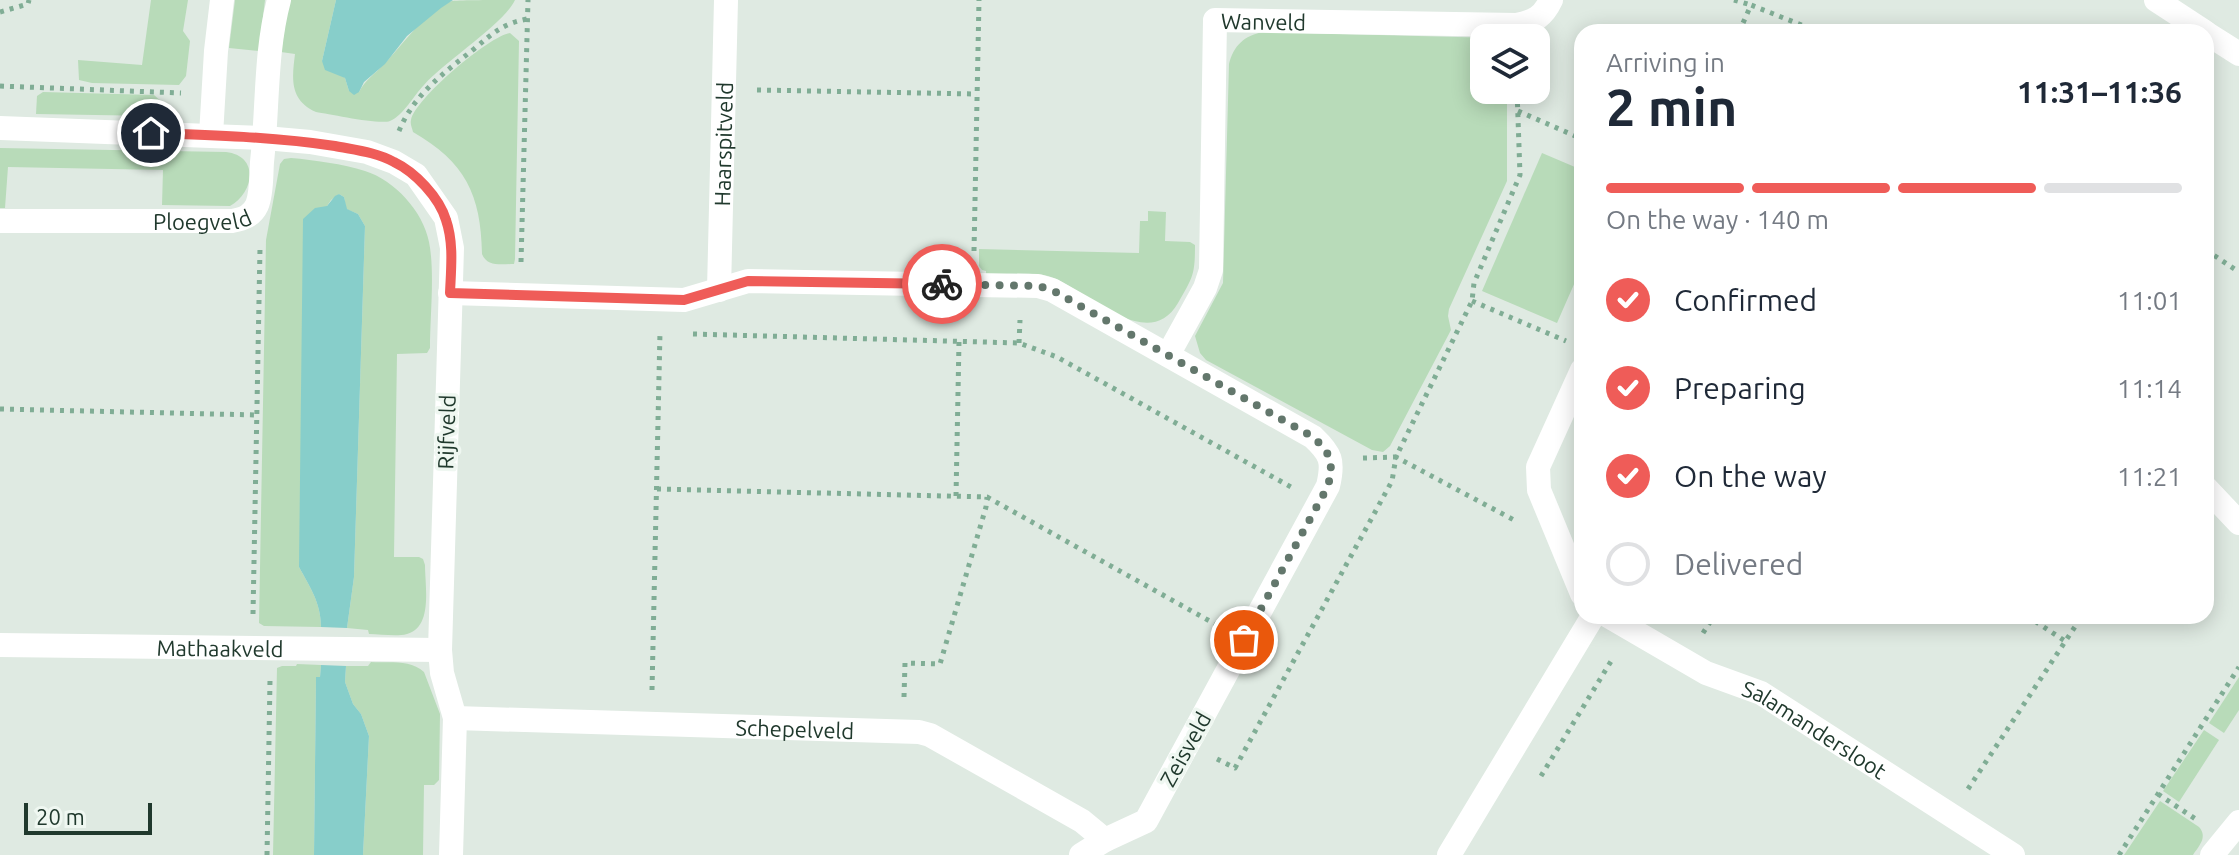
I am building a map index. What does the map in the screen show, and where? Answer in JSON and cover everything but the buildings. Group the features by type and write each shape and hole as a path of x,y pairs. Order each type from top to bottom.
{"street":[{"path":"211,135 222,0"},
{"name":"Ploegveld","path":"0,221 232,221 252,213 258,203 270,56 279,0"},
{"name":"Haarspitveld","path":"719,290 726,0"},
{"name":"Wanveld","path":"1168,355 1205,288 1211,270 1215,10 1516,25 1539,18 1551,0"},
{"path":"2156,0 2194,24"},
{"path":"2214,37 2239,54"},
{"path":"1,126 265,138"},
{"name":"Rijfveld","path":"265,138 367,152 389,159 416,175 446,218 452,248 440,650 442,673 455,718 451,855"},
{"path":"450,293 684,300 748,281 1038,286 1052,290 1313,437 1324,447 1331,460"},
{"path":"1574,388 1538,467 1537,478 1574,576"},
{"name":"Zeisveld","path":"1081,855 1146,821 1328,486 1331,460"},
{"path":"2214,496 2239,523"},
{"path":"1449,855 1588,624"},
{"name":"Salamandersloot","path":"1622,624 1706,673 1761,693 2013,855"},
{"name":"Mathaakveld","path":"0,645 440,650"},
{"name":"Schepelveld","path":"455,718 919,732 930,735 1082,821 1105,840"}],"path":[{"path":"0,12 28,4 29,0"},
{"path":"520,295 528,0"},
{"path":"973,285 979,0"},
{"path":"1734,0 1799,24"},
{"path":"1743,24 1751,5"},
{"path":"389,159 401,125 414,103 434,80 493,31 527,19"},
{"path":"0,86 214,94"},
{"path":"724,90 977,94"},
{"path":"1188,743 1235,768 1392,481 1396,457 1472,301 1474,283 1520,175 1518,104"},
{"path":"1518,111 1574,136"},
{"path":"252,213 260,236 253,628 270,667 267,855"},
{"path":"2214,255 2239,272"},
{"path":"652,723 661,299"},
{"path":"1472,301 1568,342"},
{"path":"692,334 1019,343 1057,357 1319,502"},
{"path":"956,496 959,341"},
{"path":"0,409 257,415"},
{"path":"1331,460 1396,457 1534,531 1556,535"},
{"path":"657,489 987,497 1244,640"},
{"path":"903,731 905,663 940,664 987,497"},
{"path":"2039,624 2065,641"},
{"path":"1951,815 2077,624"},
{"path":"2119,855 2239,667"},
{"path":"2158,794 2225,839"}],"green space":[{"path":"151,0 188,0 183,31 190,41 186,76 179,85 79,80 78,60 142,65"},
{"path":"235,0 265,0 259,51 229,48"},
{"path":"289,0 336,0 322,61 345,78 349,91 359,92 415,29 443,5 452,1 515,0 487,31 433,75 400,114 384,122 316,112 301,101 294,88 295,54 281,52"},
{"path":"1263,32 1470,37 1470,104 1507,104 1507,181 1449,309 1451,330 1390,446 1383,452 1372,450 1206,360 1200,353 1195,336 1223,283 1229,64 1241,42"},
{"path":"510,33 519,41 515,259 514,264 499,264 487,261 482,254 478,214 467,182 446,155 413,132 411,122 425,98 454,70 486,45"},
{"path":"43,92 154,95 175,114 36,114 37,96"},
{"path":"0,148 226,152 244,160 250,176 244,193 230,206 162,205 163,170 8,167 5,208 0,208"},
{"path":"1542,153 1574,167 1574,284 1557,323 1482,291"},
{"path":"284,159 376,175 396,189 414,208 429,242 432,280 430,348 427,353 397,354 394,557 423,559 426,584 426,605 421,623 407,634 369,634 368,630 347,628 354,577 365,226 358,214 346,209 344,197 339,194 327,206 299,567 317,603 321,627 264,626 259,623 266,240 280,164"},
{"path":"1148,211 1166,212 1165,241 1195,245 1192,276 1178,303 1165,318 1150,323 1115,314 1048,276 986,274 979,266 979,249 1139,253 1140,221 1148,221"},
{"path":"371,662 406,663 424,672 440,714 439,780 434,785 424,785 423,855 363,855 369,736 345,682 346,666 368,666"},
{"path":"297,664 321,665 320,677 316,678 314,855 273,855 277,668"},
{"path":"2239,677 2239,710 2224,733 2209,723"},
{"path":"2204,730 2219,740 2179,802 2163,791"},
{"path":"2160,801 2199,827 2203,838 2198,848 2193,855 2124,855"}],"water":[{"path":"336,0 453,0 407,36 354,95 349,91 345,78 325,70 322,61"},
{"path":"339,194 344,197 347,209 358,214 365,226 354,577 347,628 321,627 317,603 299,567 303,219 315,208 327,206"},
{"path":"321,665 346,666 345,682 369,736 363,855 314,855 316,677 320,677"}],"way so far":[{"path":"942,284 1038,286 1052,290 1313,437 1324,447 1331,460 1328,486 1244,640"}],"route":[{"path":"151,133 310,142 367,152 394,162 416,175 446,218 452,248 450,293 684,300 748,281 942,284"}]}
